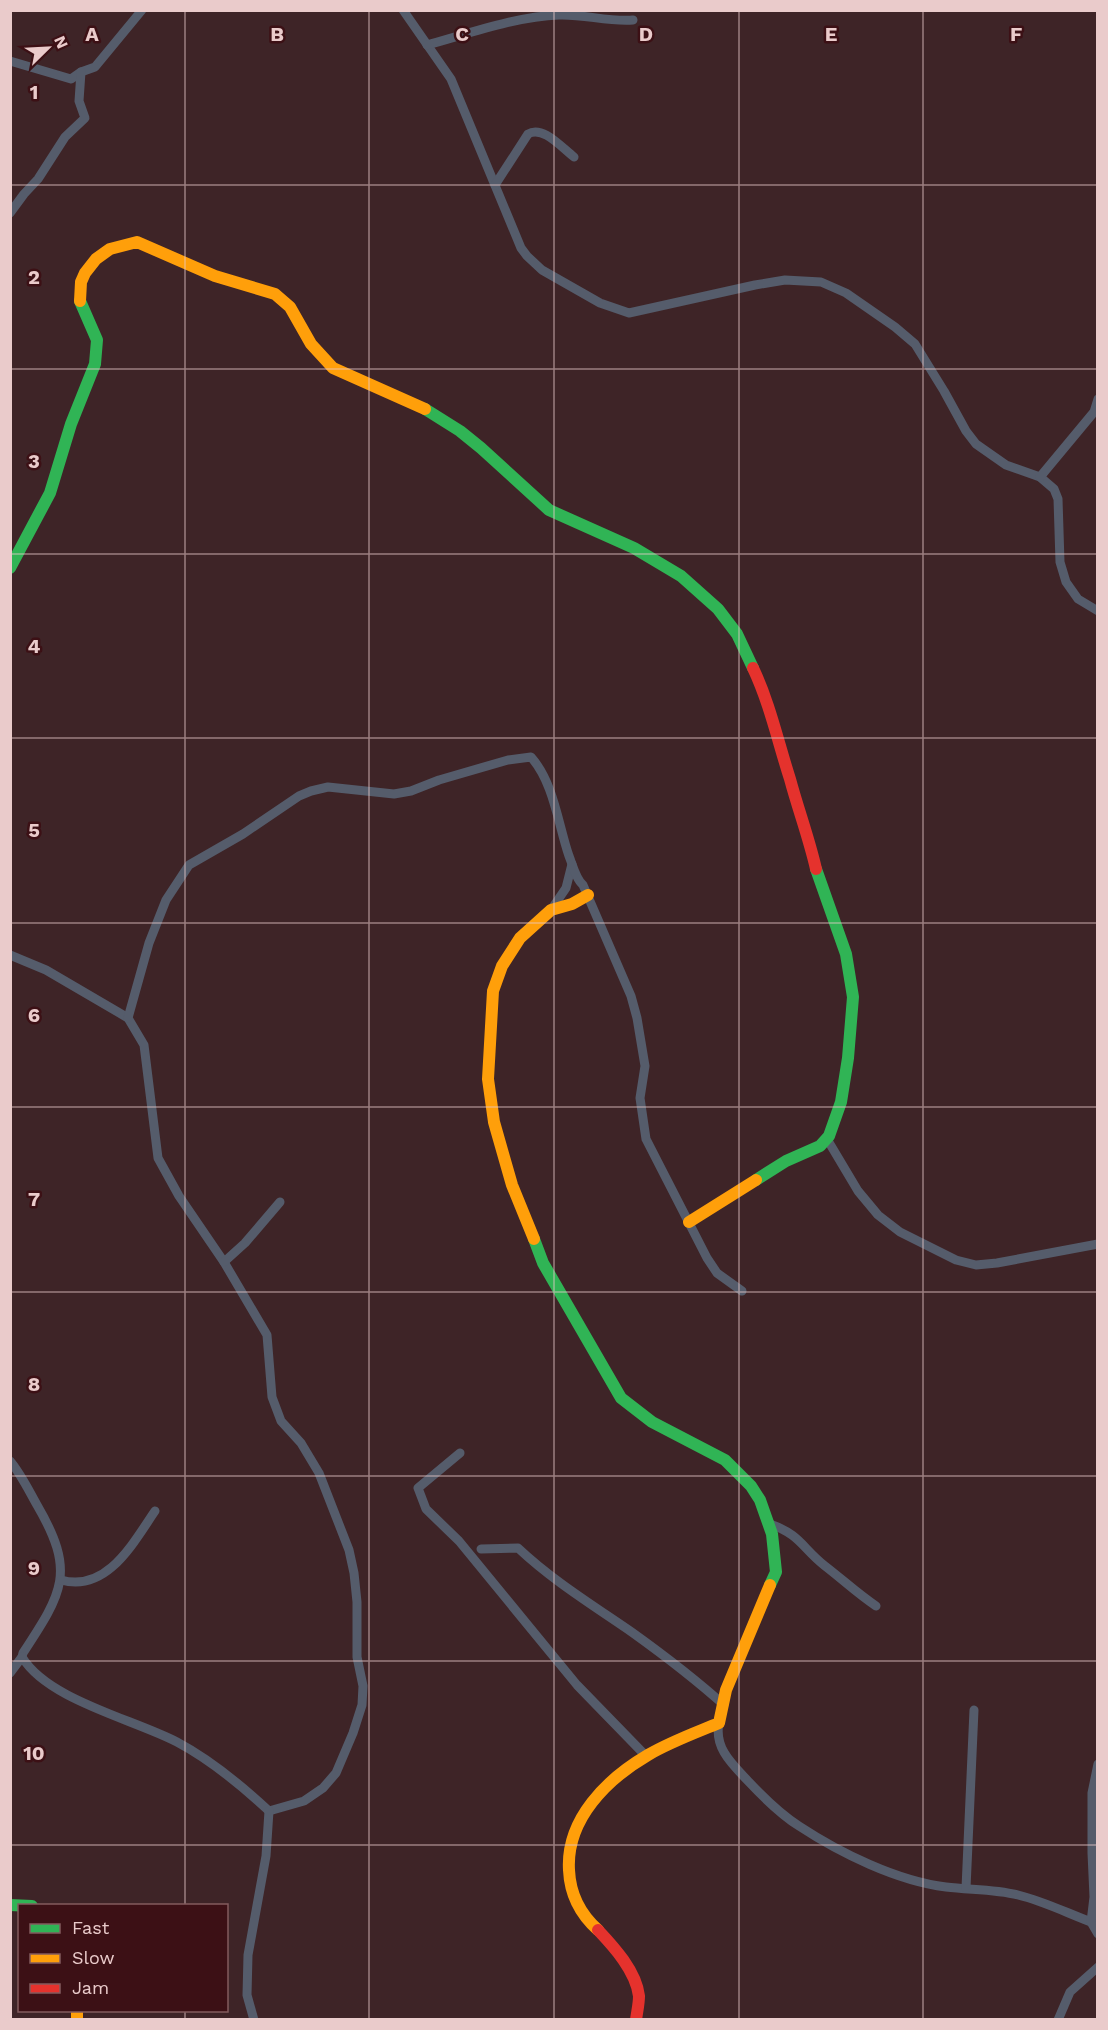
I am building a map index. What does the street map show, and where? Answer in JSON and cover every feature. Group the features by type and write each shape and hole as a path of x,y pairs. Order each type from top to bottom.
{"street":[{"path":"10,61 71,79 95,67 119,41 142,10"},
{"path":"403,10 451,79 521,248 542,270 600,303 621,312 636,312 785,280 815,281 838,289 895,327 915,344 976,444 1006,465 1040,477 1054,489 1058,499 1060,562 1066,582 1078,600 1098,611"},
{"path":"427,45 515,21 559,15 616,21 633,20"},
{"path":"10,213 38,179 65,138 85,118 79,101 81,72"},
{"path":"495,185 528,134 534,131 549,137 574,157"},
{"path":"10,568 41,513 55,482 73,418 96,360 99,344 82,314 79,297 80,284 87,269 96,258 110,248 137,242 147,249 203,272 280,297 287,303 309,342 333,368 424,408 460,431 481,448 549,510 634,548 681,576 718,609 737,634 766,695 806,828 819,881 846,954 853,997 848,1058 841,1102 827,1139 820,1146 786,1161 688,1222"},
{"path":"1040,477 1094,412 1098,399"},
{"path":"129,1018 149,943 166,900 189,865 243,834 299,796 311,791 328,787 367,792 403,792 508,760 531,757 545,782 579,882 586,890 631,996 645,1066 640,1098 646,1139 717,1273 742,1291"},
{"path":"572,864 565,889 551,910 520,938 502,966 493,991 488,1079 494,1122 512,1185 543,1263 621,1398 638,1414 669,1433 709,1451 745,1476 758,1496 770,1524 774,1540 776,1572 726,1690 717,1734 722,1750 732,1765 766,1800 798,1826 852,1856 904,1877 945,1887 1018,1894 1094,1922"},
{"path":"565,889 586,890"},
{"path":"551,910 572,904 586,890"},
{"path":"10,956 46,969 129,1018 144,1046 158,1158 179,1196 224,1262 267,1335 272,1397 281,1421 301,1443 319,1473 349,1550 357,1602 357,1657 363,1686 362,1705 336,1773 323,1788 304,1801 269,1811"},
{"path":"827,1139 858,1191 878,1215 900,1232 956,1260 976,1265 997,1263 1098,1244"},
{"path":"224,1262 245,1243 280,1202"},
{"path":"460,1453 418,1488 426,1509 459,1541 577,1684 646,1755"},
{"path":"10,1461 54,1535 60,1556 61,1580 54,1601 22,1658 10,1673"},
{"path":"61,1580 71,1583 97,1579 114,1566 130,1548 155,1510"},
{"path":"770,1524 787,1530 824,1566 835,1572 861,1596 876,1606"},
{"path":"481,1549 518,1548 543,1572 670,1660 724,1705"},
{"path":"22,1658 38,1676 57,1689 174,1740 195,1752 236,1782 269,1811"},
{"path":"966,1888 974,1710"},
{"path":"636,2019 638,1992 630,1972 615,1950 586,1918 574,1896 569,1872 569,1847 576,1825 587,1808 646,1755 719,1723"},
{"path":"1098,1764 1095,1767 1092,1793 1094,1922 1098,1934"},
{"path":"254,2019 247,1995 248,1955 266,1856 269,1811"},
{"path":"1058,2019 1070,1992 1098,1967"}],"traffic: fast":[{"path":"10,568 50,493 71,424 95,364 97,340 80,301"},
{"path":"425,409 460,431 481,448 549,510 634,548 681,576 718,609 737,634 753,668"},
{"path":"756,1180 786,1161 820,1146 829,1136 841,1102 848,1058 853,997 846,954 816,869"},
{"path":"534,1239 543,1263 621,1398 652,1422 725,1460 751,1486 760,1500 772,1534 776,1572 770,1585"},
{"path":"10,1905 18,1905"}],"traffic: slow":[{"path":"80,301 81,282 96,259 110,249 137,242 215,276 275,294 290,307 311,344 333,368 425,409"},
{"path":"534,1239 512,1185 494,1122 488,1079 493,991 502,966 520,938 551,910 572,904 588,895"},
{"path":"689,1222 756,1180"},
{"path":"598,1930 581,1910 574,1895 569,1870 574,1834 592,1802 618,1776 665,1746 719,1723 726,1690 770,1585"},
{"path":"77,2012 77,2020"}],"traffic: jam":[{"path":"753,668 769,709 816,869"},
{"path":"598,1930 617,1952 634,1978 639,1996 636,2020"}]}
